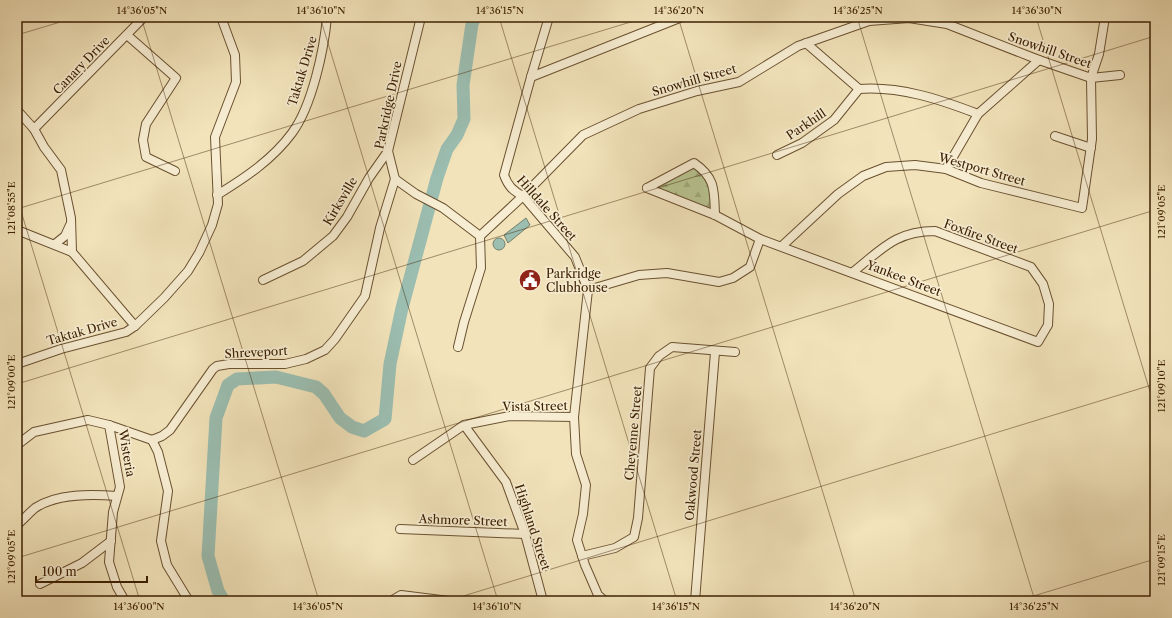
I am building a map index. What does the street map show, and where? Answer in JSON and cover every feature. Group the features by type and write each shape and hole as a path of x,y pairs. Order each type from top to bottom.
{"street":[{"name":"Canary Drive","path":"34,129 144,17"},
{"path":"217,195 215,137 236,82 235,55 221,17"},
{"name":"Taktak Drive","path":"17,364 61,349 126,332 135,326 164,298 192,265 216,214 217,195 265,162 292,132 305,108 321,57 327,17"},
{"name":"Parkridge Drive","path":"395,179 388,151 413,43 421,17"},
{"name":"Hilldale Street","path":"549,17 504,175 513,192 523,196 575,257 588,290 574,417 576,454 586,485 583,514 577,540 598,595 605,601"},
{"path":"1054,136 1091,148 1091,78 1099,54 1105,17"},
{"path":"531,77 678,18"},
{"name":"Snowhill Street","path":"523,196 583,135 639,109 697,91 739,82 798,46 867,19 909,18 947,24 1039,60 1091,78 1120,75"},
{"path":"127,35 176,78 146,124 143,140 146,157 175,171"},
{"path":"806,43 858,90 880,88 938,99 978,114"},
{"path":"946,169 978,114 1039,60"},
{"name":"Parkhill","path":"777,155 802,143 834,120 858,90"},
{"path":"17,110 34,129 44,147 61,170 71,223 72,252"},
{"name":"Westport Street","path":"782,246 838,194 863,176 886,167 915,165 946,169 981,183 1082,208 1091,148"},
{"name":"Kirksville","path":"264,280 303,261 333,236 347,218 369,178 388,151"},
{"name":"Yankee Street","path":"715,215 714,188 706,171 694,163 647,188 715,215 760,239 1038,342"},
{"path":"395,179 416,194 443,208 480,236"},
{"name":"Shreveport","path":"152,440 162,436 170,430 213,369 217,366 245,363 286,364 306,360 325,350 336,339 366,296 380,228 395,179"},
{"path":"458,347 481,268 480,236 523,196"},
{"path":"55,244 65,236 71,223"},
{"path":"17,230 72,252 135,326"},
{"name":"Foxfire Street","path":"852,272 898,237 918,231 935,231 1031,267 1043,284 1049,304 1048,325 1038,342"},
{"path":"588,290 639,275 667,273 720,282 733,278 750,267 760,239"},
{"name":"Cheyenne Street","path":"582,556 615,548 634,537 638,518 650,368 658,356 672,347 715,352 735,352"},
{"name":"Oakwood Street","path":"695,601 715,352"},
{"name":"Vista Street","path":"413,460 464,425 510,416 574,417"},
{"path":"17,445 34,432 88,420 109,425 152,440 158,452 168,491 161,541 167,564 189,601"},
{"name":"Wisteria","path":"109,425 120,487 112,512 109,562 117,587 125,601"},
{"name":"Highland Street","path":"464,425 506,482 525,534 543,601"},
{"path":"17,525 36,508 63,497 91,494 117,496"},
{"name":"Ashmore Street","path":"400,529 525,534"},
{"path":"40,584 82,563 111,541"},
{"path":"391,601 402,595 449,601"}],"green space":[{"path":"694,163 706,171 715,215 650,188"}],"shaded area":[{"path":"526,218 530,225 508,243 504,235"},
{"path":"497,238 501,238 505,244 501,250 497,250 493,246 493,242"}],"waterway":[{"path":"224,601 218,591 208,556 216,418 228,385 237,379 276,377 316,387 324,394 340,418 352,427 364,431 385,419 390,364 402,308 437,178 447,149 457,135 464,119 463,85 472,24 475,17"}],"place":[{"name":"Parkridge Clubhouse","path":"530,280"}]}
